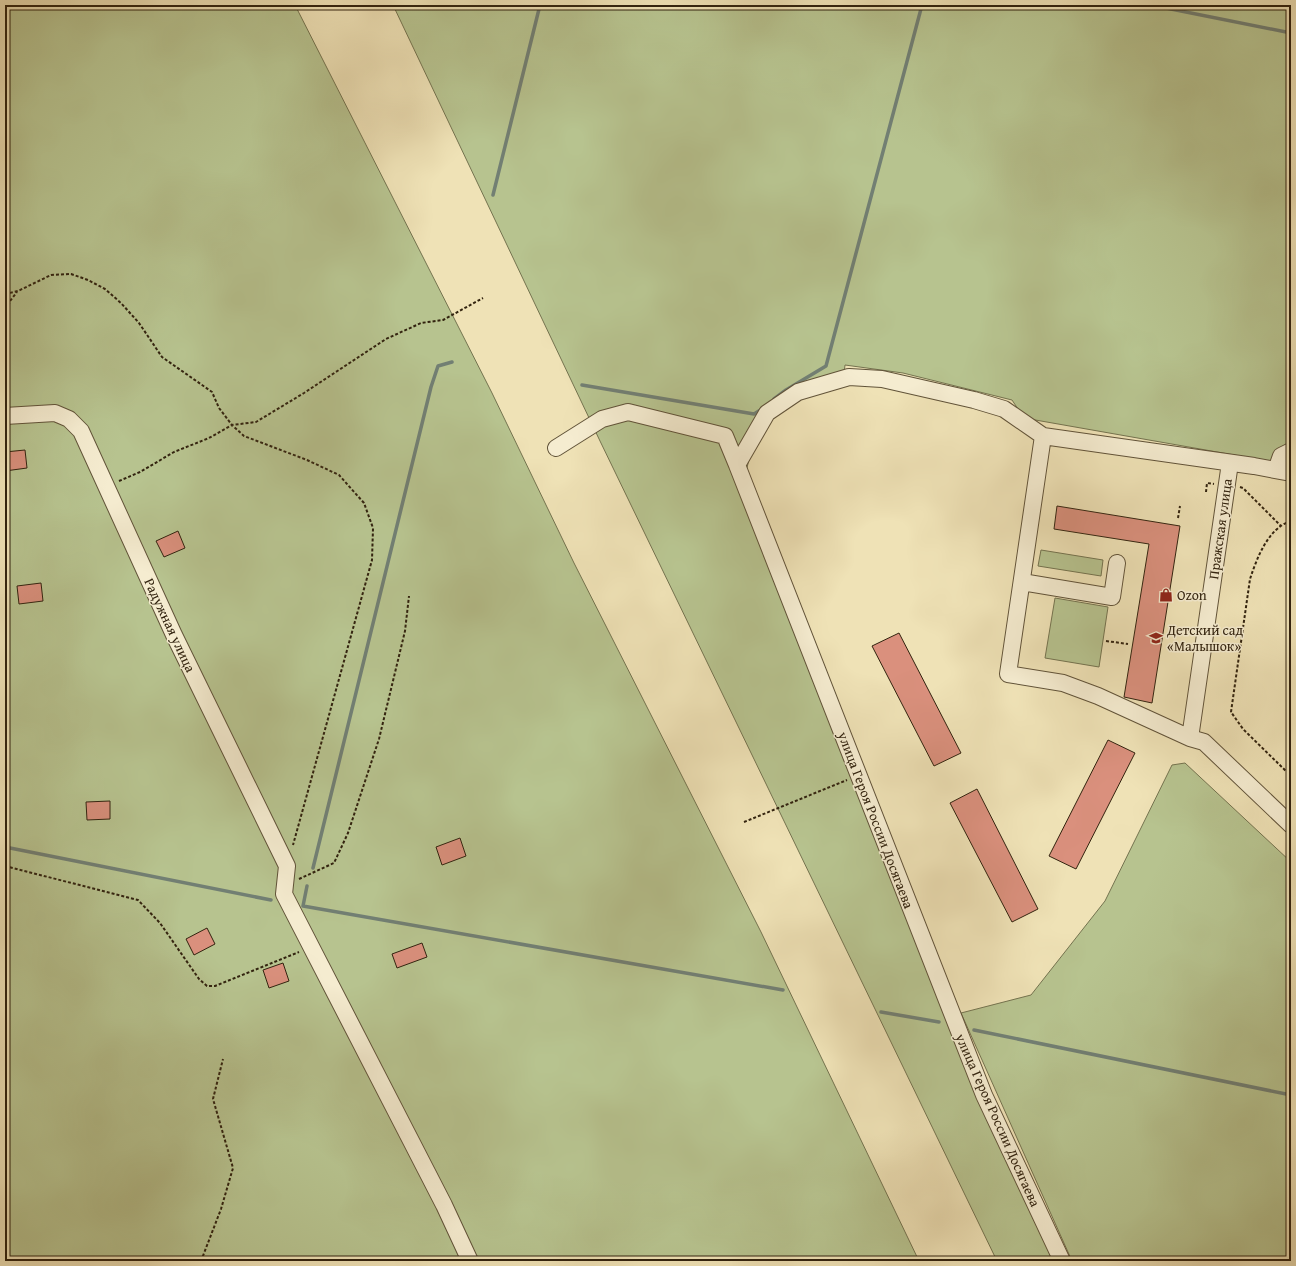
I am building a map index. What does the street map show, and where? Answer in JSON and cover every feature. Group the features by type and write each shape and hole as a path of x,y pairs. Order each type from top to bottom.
{"street":[{"path":"736,465 766,413 798,392 849,377 882,379 974,400 1004,409 1044,436 1277,470 1281,456 1291,451"},
{"name":"улица Героя России Досягаева","path":"556,448 602,418 628,412 725,436 984,1095 1062,1261"},
{"name":"Радужная улица","path":"5,416 55,413 70,419 81,431 174,635 287,866"},
{"path":"1044,436 1008,674 1063,683 1098,696 1190,738 1204,742 1291,825"},
{"name":"Пражская улица","path":"1190,738 1230,463"},
{"path":"1022,582 1112,597 1117,563"},
{"path":"287,866 284,894 444,1205 470,1261"}],"path":[{"path":"5,294 18,291 51,275 71,274 88,280 105,289 121,303 139,323 162,356 212,392 219,408 232,425 244,436 339,474 364,503 373,528 372,560 287,866"},
{"path":"5,315 10,301 18,291"},
{"path":"106,486 140,472 174,452 209,438 232,425 256,422 304,393 386,339 421,323 443,320 483,298"},
{"path":"1243,488 1281,526"},
{"path":"1178,518 1180,506"},
{"path":"1291,521 1281,526 1269,538 1257,560 1250,579 1231,712 1243,729 1291,776"},
{"path":"284,894 303,876 324,869 334,863 348,833 379,738 405,631 409,596"},
{"path":"1106,641 1128,644"},
{"path":"744,822 859,776"},
{"path":"5,866 138,900 160,923 199,979 207,986 215,986 228,982 311,947"},
{"path":"201,1261 221,1209 233,1168 213,1099 223,1059"}],"green space":[{"path":"5,5 295,5 492,393 574,563 761,932 919,1261 5,1261"},
{"path":"393,5 1291,5 1291,465 1024,418 1012,400 903,373 845,365 843,383 797,396 764,425 752,447 746,472 736,475 1060,1261 997,1261 600,441"},
{"path":"1041,550 1103,560 1101,576 1038,566"},
{"path":"1055,598 1108,607 1099,667 1045,658"},
{"path":"1185,763 1291,862 1291,1261 1072,1261 961,1013 1031,995 1105,901 1172,765"}],"building":[{"path":"25,450 27,468 5,471 5,452"},
{"path":"1057,506 1180,526 1152,703 1124,697 1149,544 1054,529"},
{"path":"178,531 185,548 164,557 156,541"},
{"path":"41,583 43,601 19,604 17,586"},
{"path":"899,633 961,753 934,766 872,646"},
{"path":"1108,740 1135,753 1076,869 1049,856"},
{"path":"977,789 1038,909 1012,922 950,803"},
{"path":"110,801 110,819 87,820 86,802"},
{"path":"460,838 466,856 442,865 436,847"},
{"path":"207,928 215,944 194,955 186,939"},
{"path":"422,943 427,957 397,968 392,954"},
{"path":"283,963 289,981 269,988 263,970"}],"waterway":[{"path":"493,195 540,5"},
{"path":"774,399 826,366 922,5"},
{"path":"1151,5 1291,33"},
{"path":"313,868 431,387 438,366 452,362"},
{"path":"582,385 754,414 762,409"},
{"path":"5,847 271,900"},
{"path":"307,886 303,906 783,990"},
{"path":"881,1012 939,1022"},
{"path":"974,1030 1291,1095"}],"place":[{"name":"Ozon","path":"1166,595"},
{"name":"Детский сад «Малышок»","path":"1156,638"}]}
